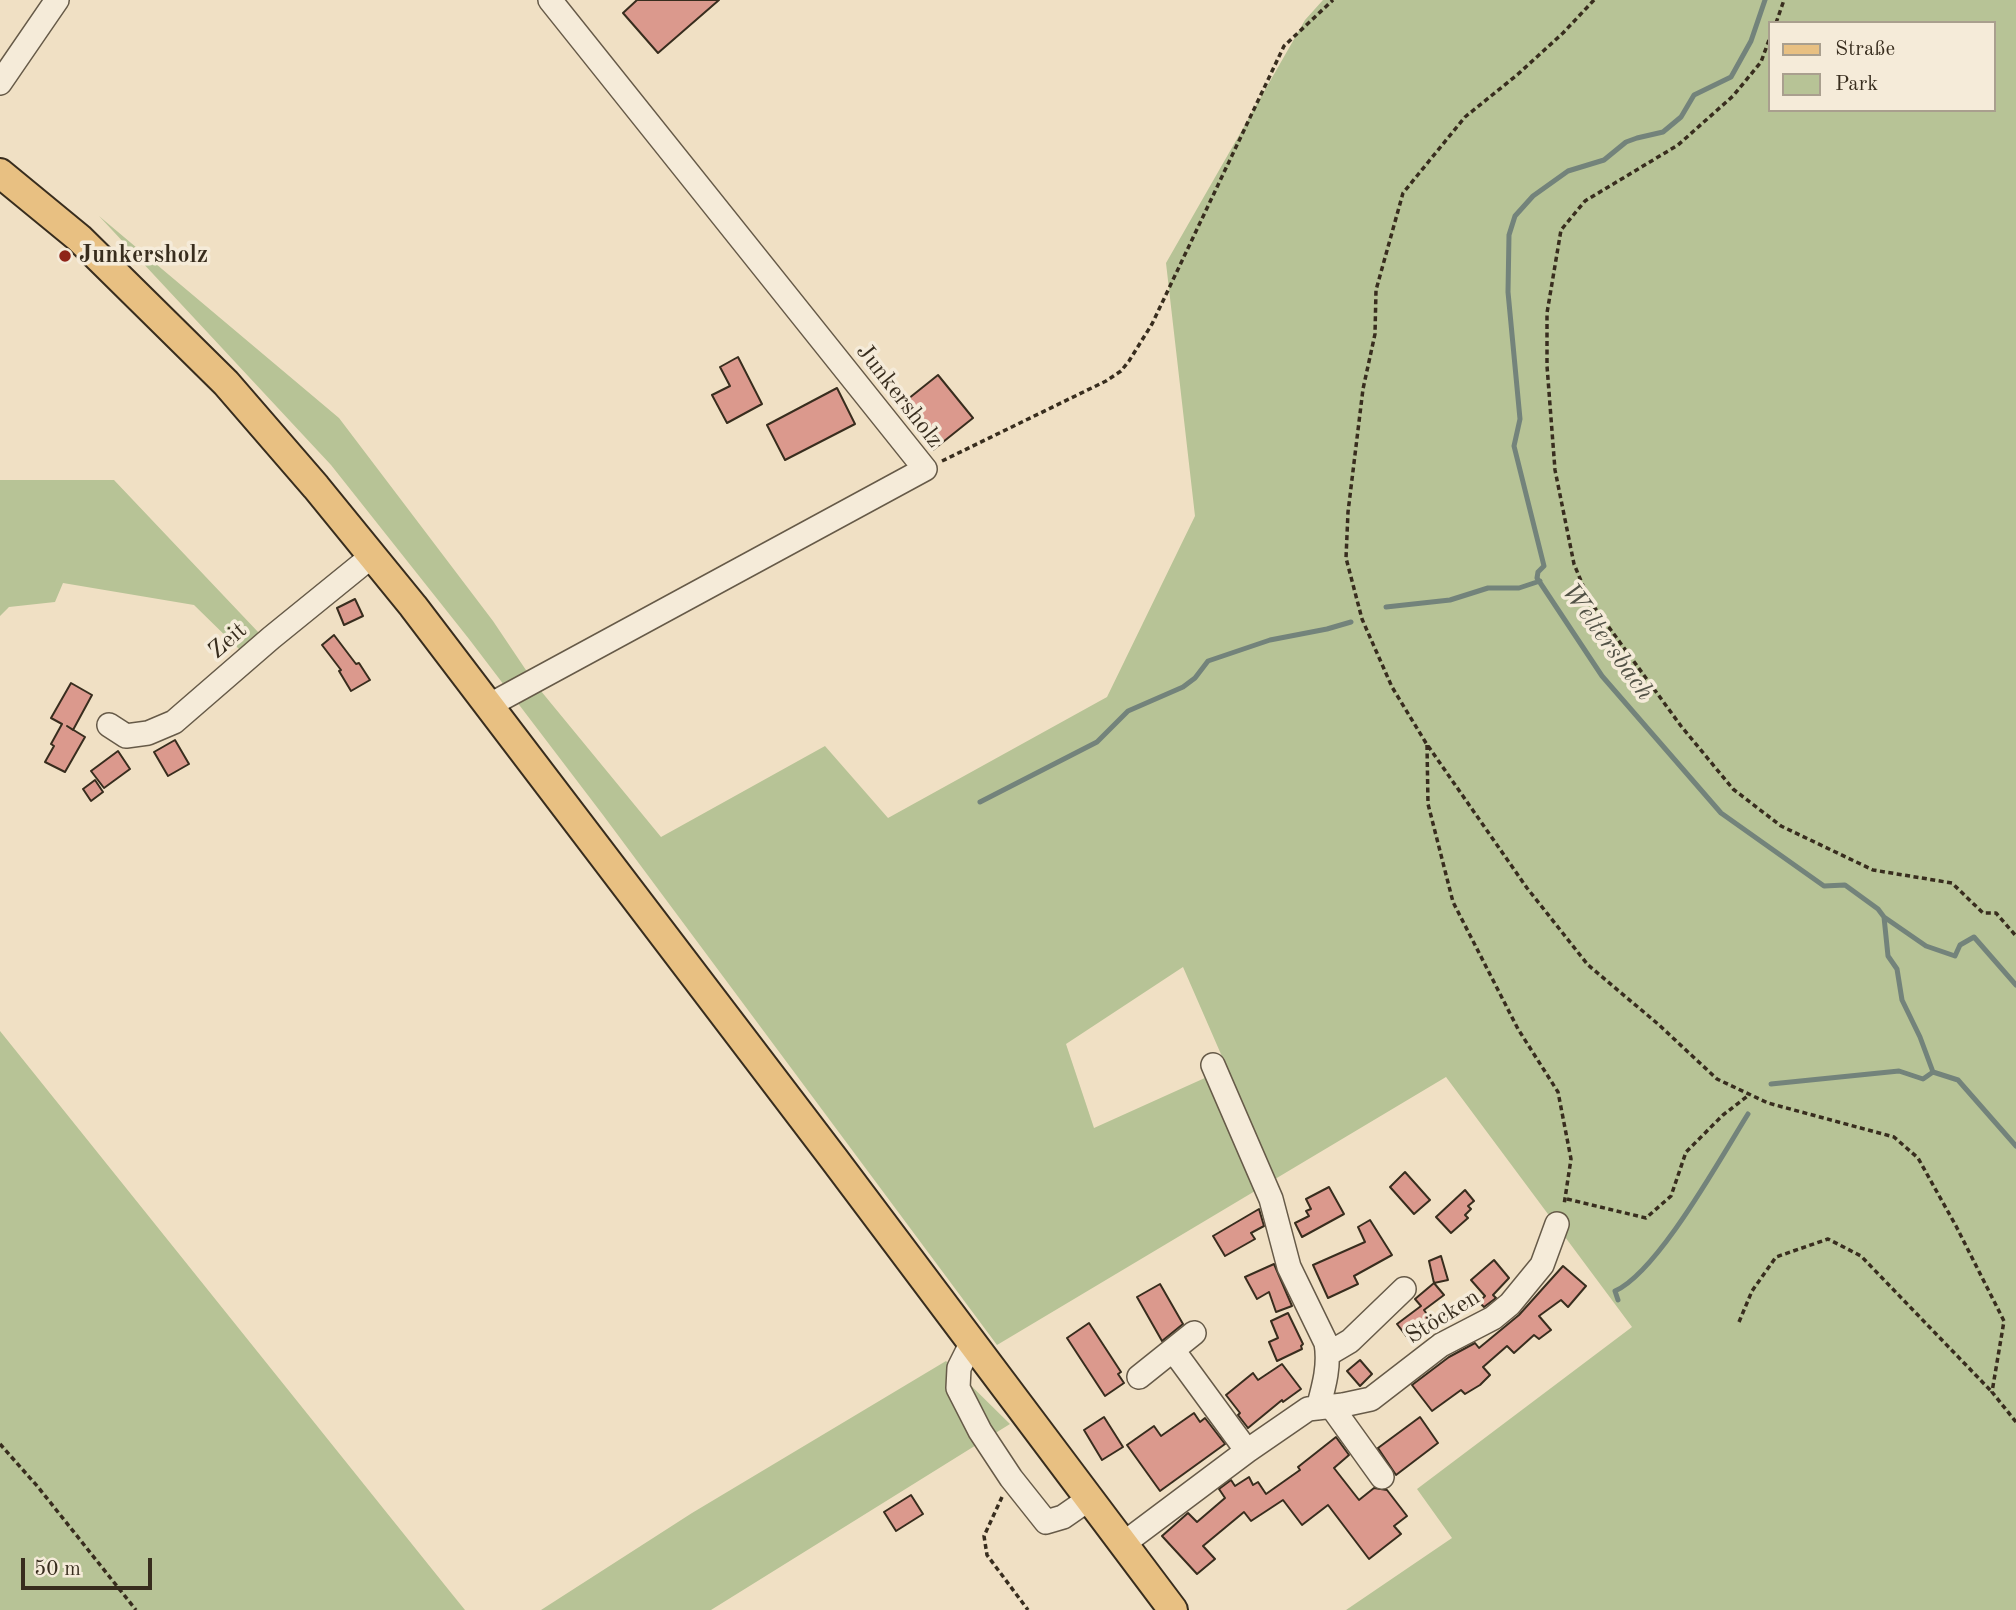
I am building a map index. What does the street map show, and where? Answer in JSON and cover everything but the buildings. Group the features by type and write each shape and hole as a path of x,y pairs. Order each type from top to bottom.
{"main road":[{"path":"3,181 79,238 226,383 372,555 1173,1610"}],"street":[{"path":"0,83 57,0"},
{"name":"Junkersholz","path":"488,706 925,469 550,0"},
{"name":"Zeit","path":"109,725 126,736 148,733 174,722 372,555"},
{"path":"1213,1065 1271,1199 1289,1266 1326,1343 1328,1354 1324,1407 1382,1477"},
{"name":"Stöcken","path":"1123,1544 1308,1409 1371,1399 1441,1345 1493,1318 1510,1304 1542,1265 1557,1224"},
{"name":"Stöcken","path":"1328,1354 1350,1341 1404,1289"},
{"path":"1139,1377 1194,1333"},
{"path":"972,1342 959,1368 958,1388 980,1431 1011,1478 1046,1522 1062,1517 1089,1499"},
{"path":"1173,1350 1247,1451"}],"path":[{"path":"925,469 1106,381 1121,371 1152,324 1284,46 1333,0"},
{"path":"1594,0 1563,33 1465,117 1403,193 1376,290 1375,334 1363,389 1348,512 1346,558 1362,619 1392,687 1426,743 1527,888 1588,965 1658,1024 1717,1079 1768,1103 1894,1137 1918,1158 2004,1321 1992,1392"},
{"path":"1777,21 1784,0"},
{"path":"1768,43 1761,62 1733,96 1678,145 1585,201 1561,230 1547,313 1547,366 1555,470 1574,564 1589,600 1681,726 1733,789 1782,826 1874,870 1952,883 1983,913 1996,913 2016,936"},
{"path":"1426,743 1428,804 1453,902 1518,1029 1558,1092 1571,1159 1567,1199 1557,1224"},
{"path":"1567,1199 1646,1218 1671,1196 1686,1152 1723,1115 1749,1095"},
{"path":"1739,1322 1752,1291 1776,1257 1828,1239 1861,1256 1992,1392 2016,1422"},
{"path":"0,1444 136,1610"},
{"path":"1011,1478 984,1536 987,1555 1028,1610"}],"green space":[{"path":"1323,0 2016,0 2016,1610 1346,1610 1452,1538 1417,1489 1632,1327 1446,1077 997,1345 603,815 469,639 331,465 99,216 339,418 493,621 536,685 661,837 825,746 888,818 1107,697 1195,516 1166,263 1305,20","holes":["1183,967 1227,1068 1094,1128 1066,1044"]},
{"path":"0,480 114,480 259,633 240,650 194,605 63,583 55,602 9,607 0,616"},
{"path":"0,1031 452,1594 465,1610 0,1610"},
{"path":"946,1361 1010,1424 711,1610 541,1610 692,1513"}],"waterway":[{"name":"Weltersbach","path":"1765,0 1751,41 1731,77 1694,95 1681,117 1663,132 1626,142 1604,160 1568,171 1533,196 1515,216 1509,235 1508,292 1520,419 1514,446 1544,566 1538,572 1537,578 1602,676 1721,813 1824,886 1845,885 1878,909 1884,917 1888,956 1897,969 1902,1000 1933,1072 1958,1080 2016,1146"},
{"path":"1386,607 1450,600 1488,588 1519,588 1540,581"},
{"path":"980,802 1097,742 1128,711 1183,687 1195,678 1208,661 1270,640 1351,622"},
{"path":"1884,917 1926,946 1955,956 1960,945 1974,937 2016,985"},
{"path":"1771,1084 1899,1071 1923,1079 1933,1072"},
{"path":"1618,1300 1615,1291 1632,1280 1669,1238 1748,1114"}],"place":[{"name":"Junkersholz","path":"65,256"}]}
